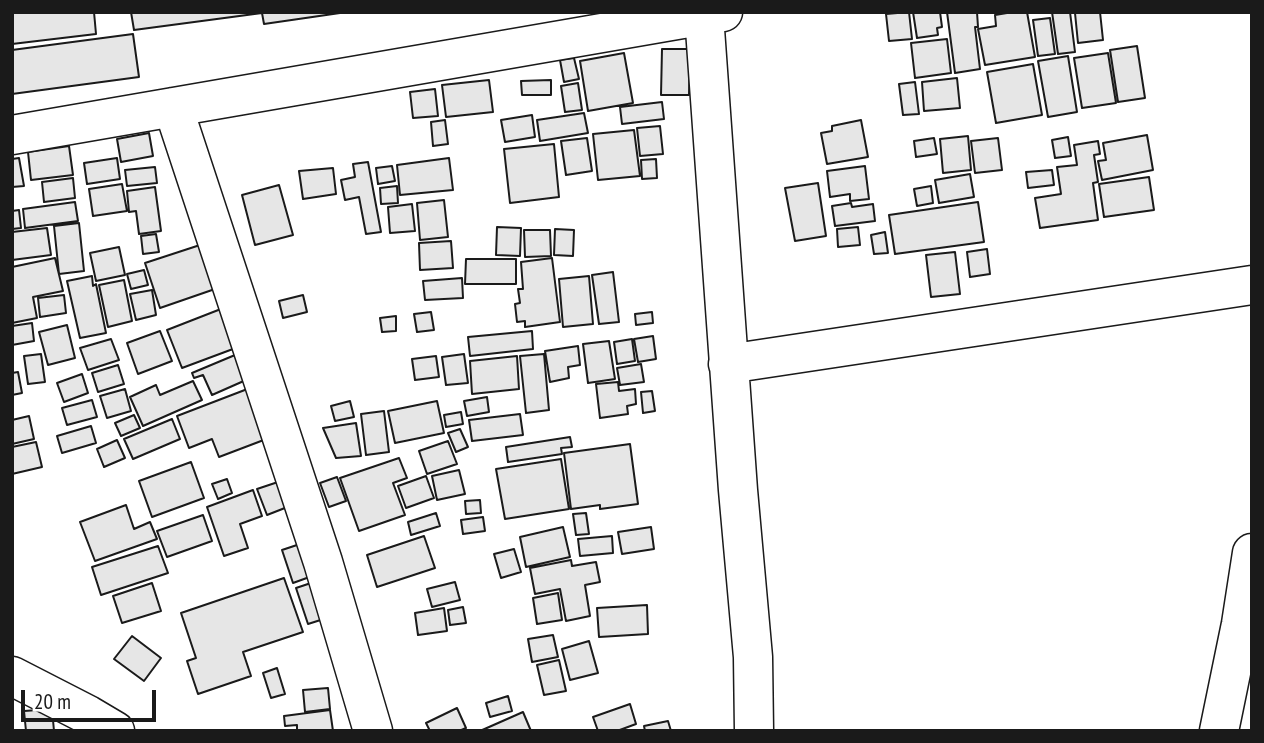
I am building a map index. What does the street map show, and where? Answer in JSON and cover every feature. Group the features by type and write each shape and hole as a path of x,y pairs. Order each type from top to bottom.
{"street":[{"path":"12,135 713,14 728,364 753,657 754,731"},
{"path":"173,107 323,562 373,731"},
{"path":"728,364 1252,285"},
{"path":"1219,731 1241,624 1252,553"},
{"path":"12,676 97,726"}],"building":[{"path":"12,12 94,12 96,34 12,44"},
{"path":"131,12 340,13 264,24 262,13 134,30"},
{"path":"909,12 912,39 889,41 886,14"},
{"path":"913,12 940,12 942,27 937,28 938,35 917,38"},
{"path":"947,12 977,12 978,27 975,27 980,69 955,73"},
{"path":"1027,12 1035,57 985,65 978,29 996,26 995,15"},
{"path":"1052,12 1070,12 1075,52 1058,54"},
{"path":"1100,12 1103,40 1078,43 1075,13"},
{"path":"1050,18 1055,54 1038,56 1033,20"},
{"path":"133,34 139,77 12,94 12,50"},
{"path":"947,39 951,73 915,78 911,43"},
{"path":"1137,46 1145,98 1118,102 1110,50"},
{"path":"662,49 690,49 689,95 661,95"},
{"path":"624,53 633,103 588,111 580,61"},
{"path":"1108,53 1116,103 1082,108 1074,58"},
{"path":"1068,56 1077,112 1048,117 1038,61"},
{"path":"574,58 579,79 564,82 560,60"},
{"path":"1033,64 1042,115 996,123 987,72"},
{"path":"957,78 960,108 924,111 922,82"},
{"path":"489,80 493,112 446,117 442,85"},
{"path":"551,80 551,95 522,95 521,81"},
{"path":"915,82 919,114 903,115 899,84"},
{"path":"578,83 582,110 565,112 561,86"},
{"path":"435,89 438,116 413,118 410,92"},
{"path":"662,102 664,119 622,124 620,107"},
{"path":"584,113 588,133 540,141 537,120"},
{"path":"532,115 535,137 505,142 501,120"},
{"path":"445,120 448,144 433,146 431,122"},
{"path":"861,120 868,157 827,164 821,133 832,131 832,126"},
{"path":"660,126 663,154 640,156 637,128"},
{"path":"634,130 640,176 598,180 593,134"},
{"path":"149,133 153,156 121,162 117,139"},
{"path":"1147,135 1153,170 1102,180 1098,161 1106,160 1103,143"},
{"path":"968,136 971,170 943,173 940,139"},
{"path":"1068,137 1071,156 1055,158 1052,140"},
{"path":"587,138 592,171 566,175 561,141"},
{"path":"934,138 937,154 916,157 914,141"},
{"path":"998,138 1002,170 975,173 971,141"},
{"path":"1098,141 1100,154 1094,155 1098,182 1093,183 1098,220 1040,228 1035,198 1061,194 1057,167 1077,165 1074,145"},
{"path":"554,144 559,197 510,203 504,149"},
{"path":"69,146 73,175 31,180 28,152"},
{"path":"19,158 24,186 12,187 12,159"},
{"path":"117,158 120,179 87,184 84,163"},
{"path":"449,158 453,190 400,195 397,165"},
{"path":"656,159 657,178 642,179 641,160"},
{"path":"368,162 381,232 366,234 359,197 345,200 341,180 355,177 353,164"},
{"path":"392,166 395,181 378,184 376,168"},
{"path":"865,166 869,199 850,201 850,194 830,197 827,171"},
{"path":"155,167 157,183 127,186 125,170"},
{"path":"333,168 336,194 303,199 299,171"},
{"path":"1052,170 1054,185 1028,188 1026,172"},
{"path":"970,174 974,197 939,203 935,180"},
{"path":"1149,177 1154,210 1104,217 1099,184"},
{"path":"73,178 75,198 44,202 42,182"},
{"path":"818,183 826,236 795,241 785,188"},
{"path":"122,184 127,211 93,216 89,189"},
{"path":"279,185 293,235 255,245 242,195"},
{"path":"397,186 398,203 381,204 380,188"},
{"path":"931,186 933,203 917,206 914,189"},
{"path":"155,187 161,231 139,234 136,211 129,212 127,191"},
{"path":"444,200 448,237 420,240 417,203"},
{"path":"75,202 78,221 25,228 23,209"},
{"path":"978,202 984,242 895,254 889,215"},
{"path":"851,203 852,207 873,204 875,221 835,226 832,206"},
{"path":"412,204 415,231 390,233 388,207"},
{"path":"19,210 21,228 12,229 12,211"},
{"path":"79,223 84,271 59,274 54,226"},
{"path":"497,227 521,228 520,256 496,255"},
{"path":"858,227 860,245 838,247 837,229"},
{"path":"47,228 51,255 12,260 12,232"},
{"path":"555,229 574,230 573,256 554,255"},
{"path":"524,230 550,230 551,256 525,257"},
{"path":"885,232 888,253 874,254 871,235"},
{"path":"156,234 159,252 143,254 141,236"},
{"path":"451,241 453,268 420,270 419,243"},
{"path":"200,245 215,289 160,308 145,263"},
{"path":"119,247 125,275 96,281 90,253"},
{"path":"987,249 990,274 970,277 967,252"},
{"path":"955,252 960,294 931,297 926,255"},
{"path":"55,258 63,291 33,297 37,318 12,323 12,267"},
{"path":"552,258 560,322 525,327 525,321 517,322 515,304 520,303 518,289 523,289 521,262"},
{"path":"466,259 516,259 516,284 465,284"},
{"path":"144,270 148,285 131,289 127,274"},
{"path":"613,272 619,322 599,324 592,275"},
{"path":"92,276 106,333 80,338 67,281"},
{"path":"589,276 593,324 563,327 559,279"},
{"path":"462,278 463,298 425,300 423,281"},
{"path":"124,280 132,321 108,327 99,285"},
{"path":"152,290 156,315 136,320 130,294"},
{"path":"64,295 66,313 40,317 38,298"},
{"path":"303,295 307,312 283,318 279,301"},
{"path":"226,307 241,346 182,368 167,330"},
{"path":"431,312 434,330 417,332 414,314"},
{"path":"652,312 653,323 636,325 635,314"},
{"path":"396,316 396,331 382,332 380,318"},
{"path":"32,323 34,341 12,345 12,326"},
{"path":"67,325 75,358 48,365 39,332"},
{"path":"160,331 172,361 138,374 127,343"},
{"path":"532,331 533,349 470,356 468,337"},
{"path":"653,336 656,359 638,362 634,339"},
{"path":"111,339 119,360 88,370 80,348"},
{"path":"632,339 635,361 617,364 614,342"},
{"path":"609,341 615,379 588,383 583,344"},
{"path":"578,346 580,365 568,367 569,378 550,382 545,351"},
{"path":"41,354 45,382 28,384 24,356"},
{"path":"464,354 468,383 446,385 442,357"},
{"path":"544,354 549,410 526,413 520,356"},
{"path":"235,355 246,380 212,395 203,375 194,378 192,373"},
{"path":"436,356 439,377 415,380 412,359"},
{"path":"517,356 519,389 472,394 470,361"},
{"path":"641,364 644,382 620,385 617,368"},
{"path":"118,365 124,384 98,392 92,373"},
{"path":"18,372 22,393 12,395 12,373"},
{"path":"82,374 88,393 64,402 57,383"},
{"path":"193,381 202,400 143,426 130,397 156,385 160,395"},
{"path":"618,382 619,391 635,389 636,404 627,406 628,414 600,418 596,384"},
{"path":"250,388 269,438 219,457 212,439 189,448 177,416"},
{"path":"125,389 131,411 107,418 100,396"},
{"path":"652,391 655,411 643,413 641,392"},
{"path":"487,397 489,412 467,416 464,401"},
{"path":"92,400 97,417 67,425 62,408"},
{"path":"350,401 354,417 335,421 331,406"},
{"path":"437,401 444,433 395,443 388,411"},
{"path":"384,411 389,452 366,455 361,414"},
{"path":"461,412 463,424 446,427 444,415"},
{"path":"520,414 523,435 472,441 469,420"},
{"path":"134,415 140,428 121,436 115,423"},
{"path":"29,416 34,439 12,444 12,420"},
{"path":"172,419 180,439 133,459 124,439"},
{"path":"356,423 361,456 336,458 323,428"},
{"path":"91,426 96,443 62,453 57,436"},
{"path":"460,429 468,447 456,452 448,433"},
{"path":"570,437 572,447 561,448 562,454 508,462 506,447"},
{"path":"117,440 125,458 104,467 97,449"},
{"path":"448,441 457,464 427,474 419,451"},
{"path":"36,442 42,467 12,474 12,447"},
{"path":"630,444 638,504 600,509 600,505 571,509 564,453"},
{"path":"399,458 407,478 393,483 405,515 359,531 340,478"},
{"path":"561,459 569,509 505,519 496,469"},
{"path":"191,462 204,498 152,517 139,481"},
{"path":"459,470 465,494 437,500 432,476"},
{"path":"426,476 434,498 406,508 398,486"},
{"path":"337,477 346,501 329,507 320,483"},
{"path":"227,479 232,493 218,499 212,484"},
{"path":"281,481 290,506 267,515 257,489"},
{"path":"253,490 262,516 240,524 248,548 224,556 207,507"},
{"path":"480,500 481,513 466,514 465,501"},
{"path":"126,505 134,529 150,522 157,539 95,561 80,522"},
{"path":"436,513 440,526 411,535 408,522"},
{"path":"586,513 589,534 576,535 573,514"},
{"path":"203,515 212,541 167,557 157,531"},
{"path":"483,517 485,531 463,534 461,520"},
{"path":"563,527 570,557 526,567 520,537"},
{"path":"651,527 654,549 622,554 618,532"},
{"path":"424,536 435,568 377,587 367,555"},
{"path":"612,536 613,553 580,556 578,539"},
{"path":"303,543 315,575 293,583 282,550"},
{"path":"158,546 168,573 101,595 92,567"},
{"path":"514,549 521,572 501,578 494,554"},
{"path":"571,560 572,566 596,562 600,582 585,585 590,616 566,621 560,589 535,594 530,568"},
{"path":"284,578 303,632 243,652 251,676 198,694 187,661 196,658 181,613"},
{"path":"317,581 330,617 308,624 296,588"},
{"path":"455,582 460,600 432,607 427,589"},
{"path":"152,583 161,611 122,623 113,596"},
{"path":"558,593 562,620 537,624 533,598"},
{"path":"647,605 648,634 599,637 597,608"},
{"path":"463,607 466,623 450,625 448,610"},
{"path":"444,608 447,631 418,635 415,613"},
{"path":"553,635 558,657 532,662 528,639"},
{"path":"132,636 161,658 144,681 114,659"},
{"path":"589,641 598,673 570,680 562,649"},
{"path":"559,660 566,691 544,695 537,665"},
{"path":"277,668 285,694 271,698 263,673"},
{"path":"328,688 330,709 305,712 303,690"},
{"path":"508,696 512,711 490,717 486,703"},
{"path":"630,704 636,724 617,731 598,731 593,717"},
{"path":"457,708 466,728 459,731 430,731 426,723"},
{"path":"52,709 54,731 26,731 24,711"},
{"path":"330,710 333,731 297,731 297,725 285,726 284,716"},
{"path":"523,712 531,731 480,731"},
{"path":"668,721 671,731 645,731 644,726"}]}
